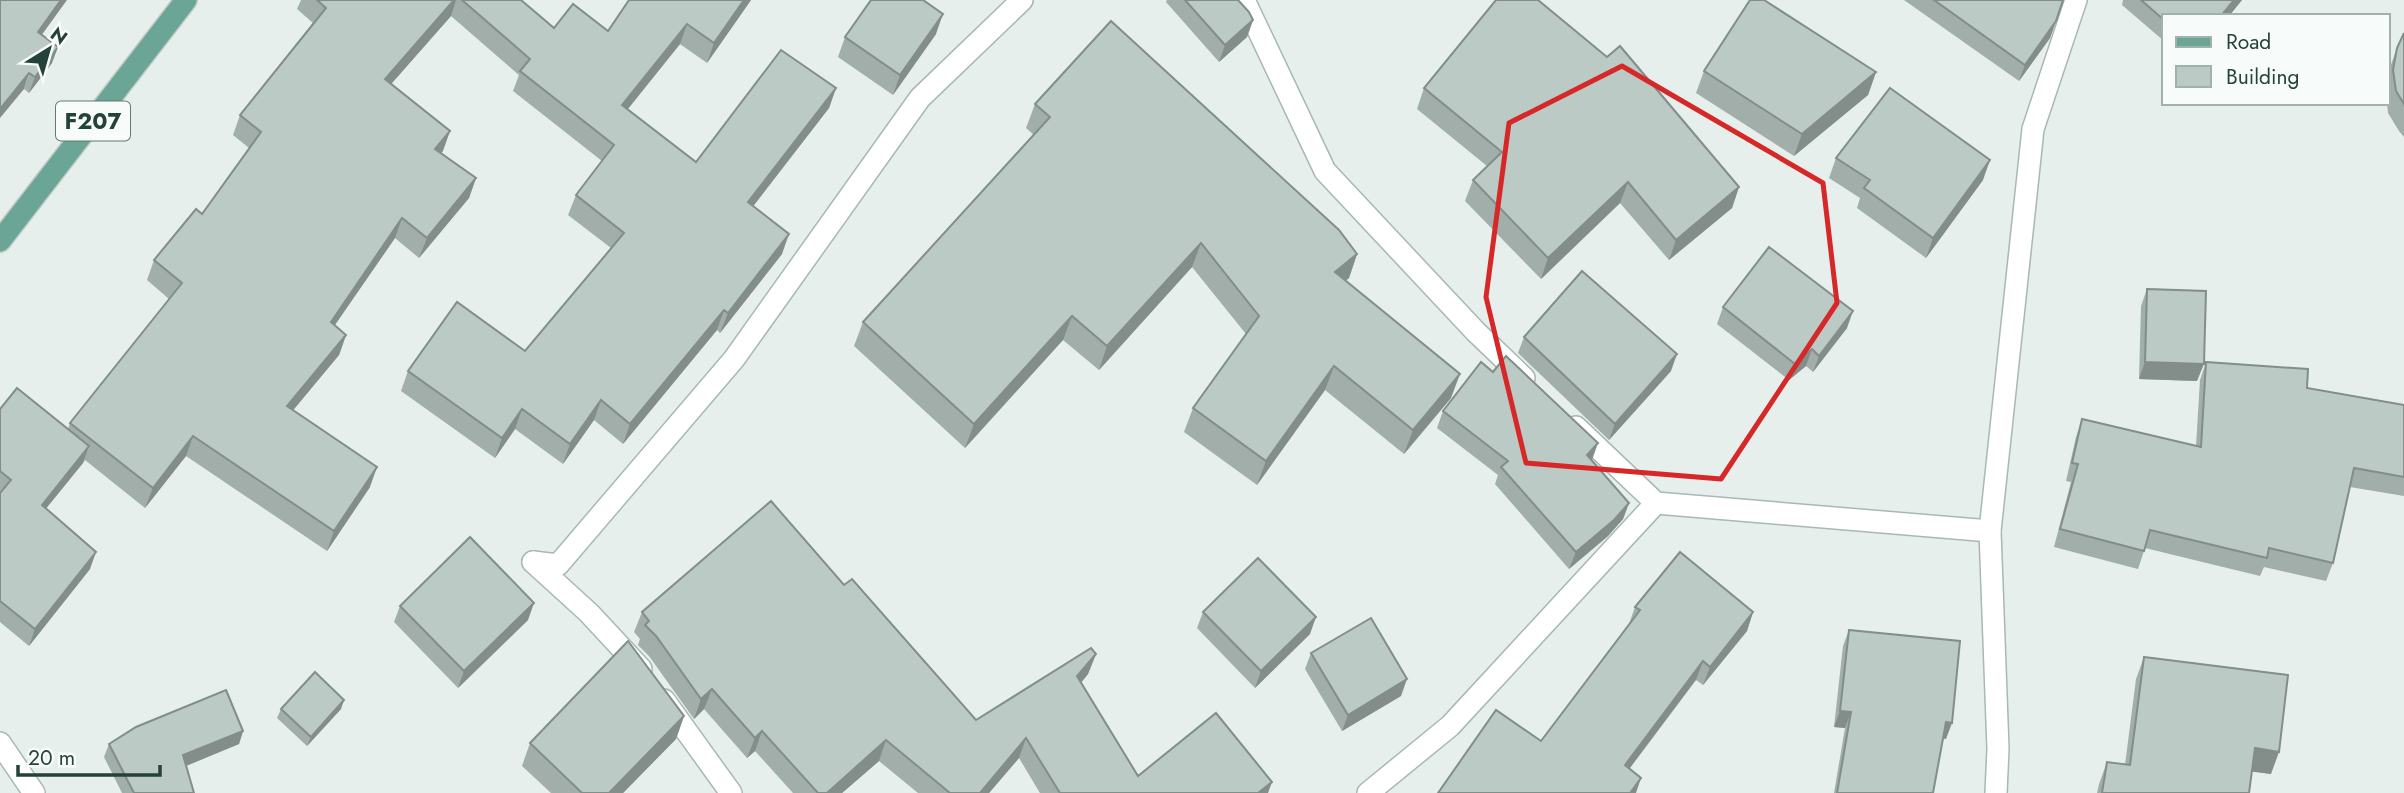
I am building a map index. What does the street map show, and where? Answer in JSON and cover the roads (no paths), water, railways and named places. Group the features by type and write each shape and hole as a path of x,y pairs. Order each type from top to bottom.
{"main road":[{"name":"F207","path":"0,241 186,0"}],"street":[{"path":"731,793 638,664 589,613 533,562 558,565 734,359 920,98 1022,0"},
{"path":"1244,0 1325,171 1476,332 1536,389"},
{"path":"1996,793 1998,749 1990,531 2033,129 2076,0"},
{"path":"1566,418 1656,503 1990,531"},
{"path":"1368,793 1450,726 1656,503"},
{"path":"0,743 34,793"}]}
